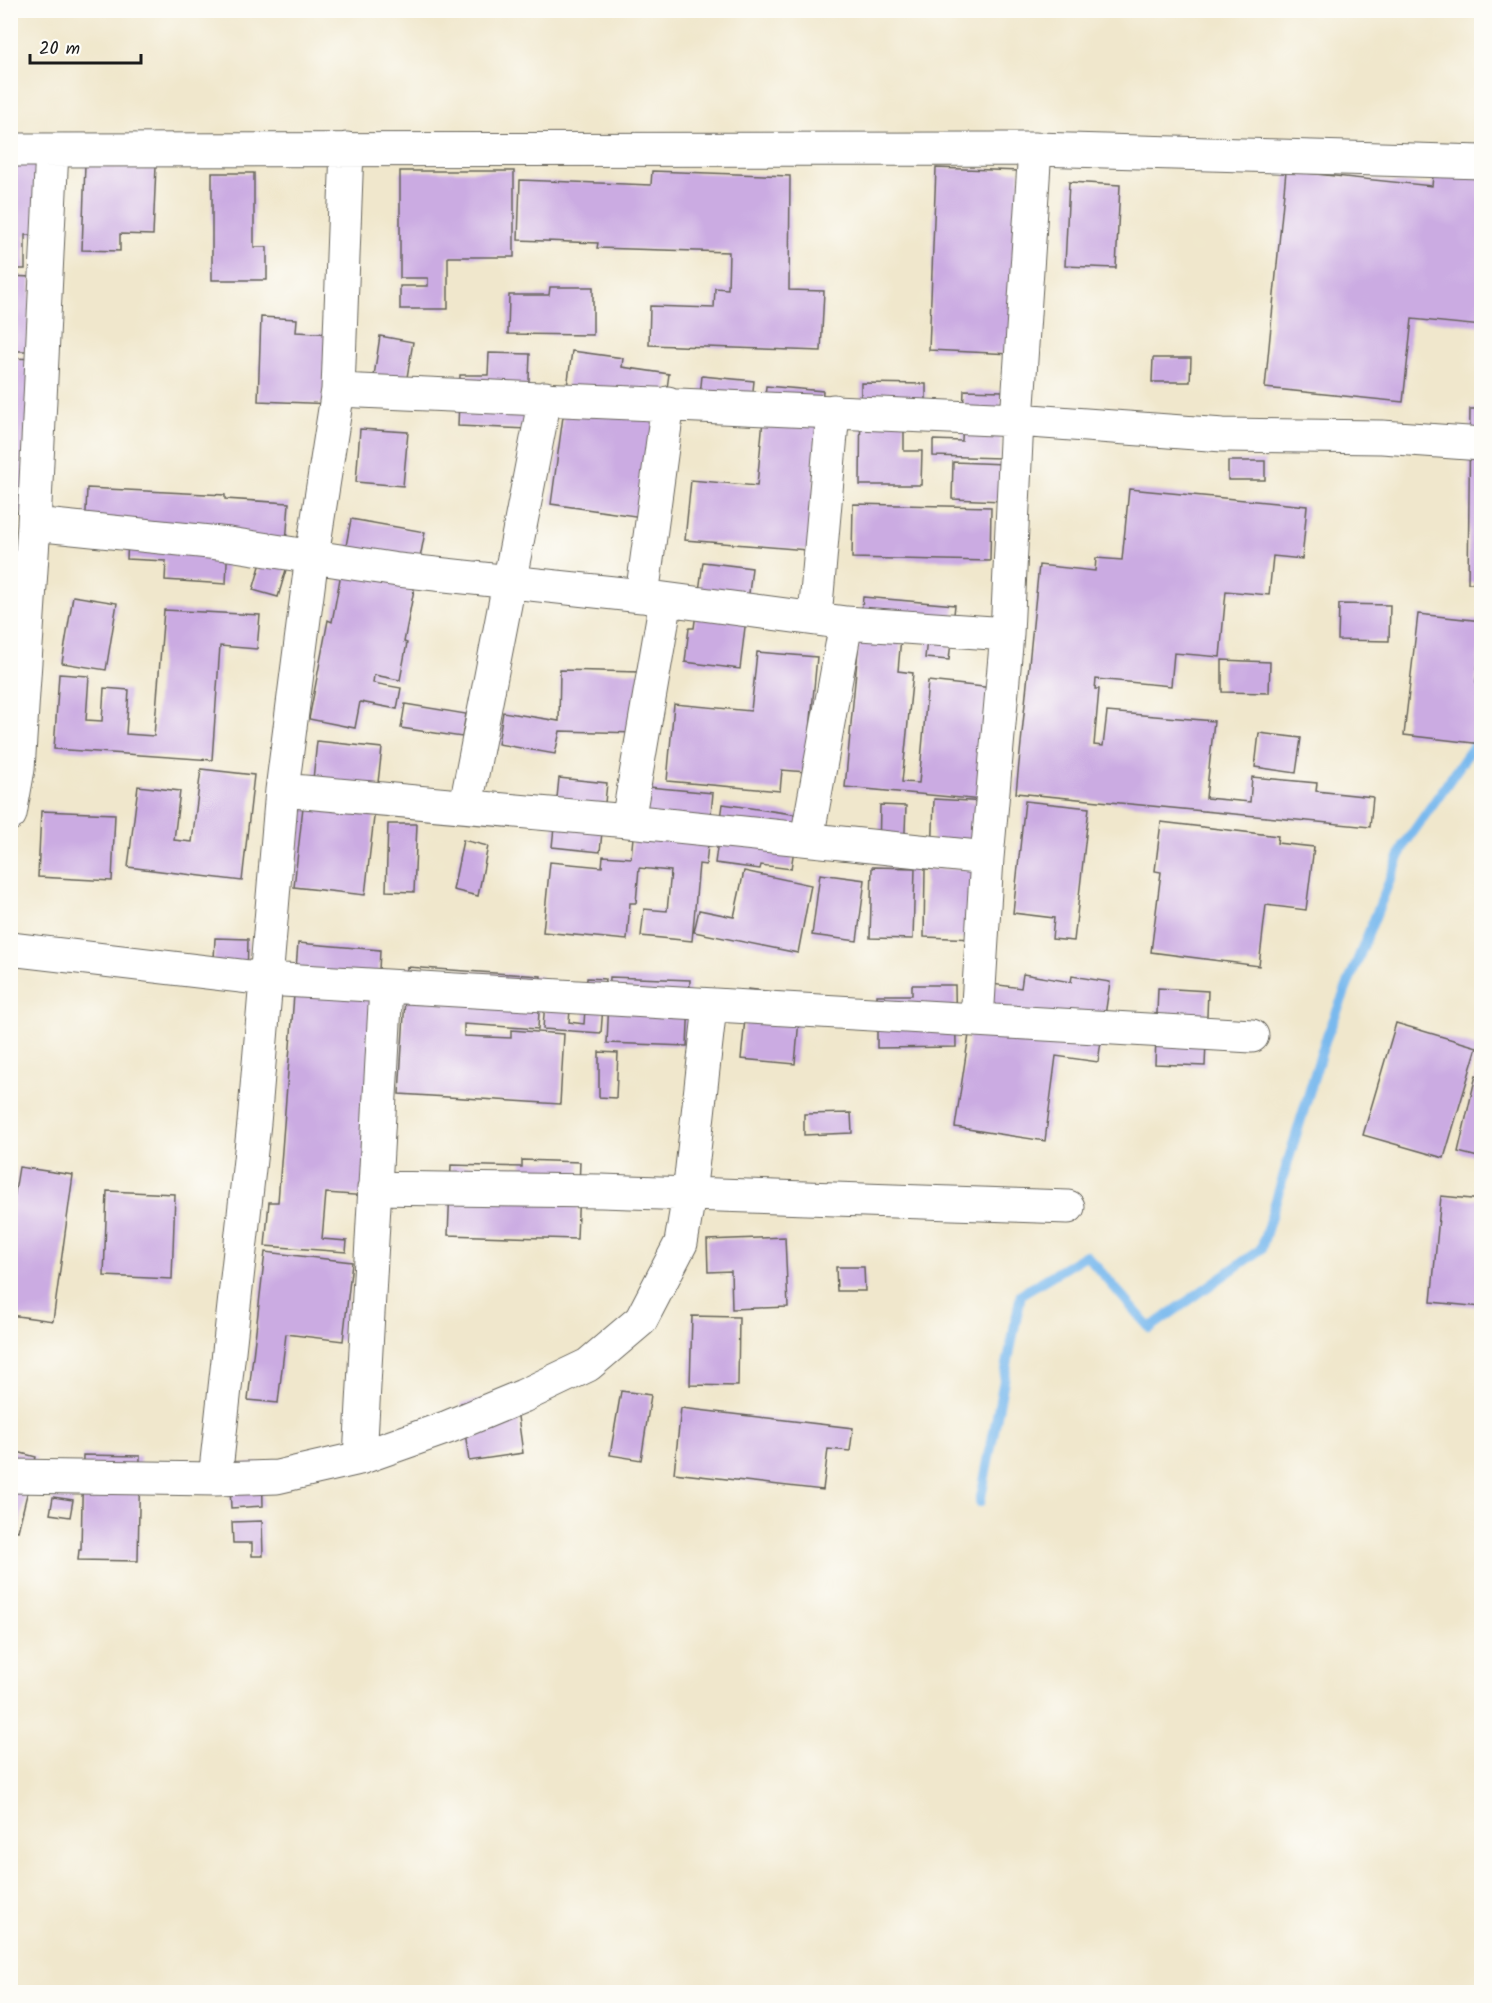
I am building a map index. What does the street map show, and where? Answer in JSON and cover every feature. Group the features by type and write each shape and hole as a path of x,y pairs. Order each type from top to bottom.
{"street":[{"path":"215,1479 253,1135 282,790 312,556 338,390 347,148"},
{"path":"977,1020 987,858 1007,634 1017,420 1035,148"},
{"path":"10,150 1035,148 1482,162"},
{"path":"10,814 18,769 34,524 52,150"},
{"path":"338,390 1017,420 1223,435 1382,437 1482,444"},
{"path":"466,805 545,398"},
{"path":"628,821 654,598 668,403"},
{"path":"807,839 831,620 833,411"},
{"path":"34,524 229,544 398,570 511,581 831,620 1007,634"},
{"path":"282,790 466,805 987,858"},
{"path":"10,949 266,979 1252,1036"},
{"path":"360,1458 386,987"},
{"path":"10,1476 215,1479 277,1477 360,1458 448,1427 523,1396 588,1365 641,1320 681,1243 689,1195 710,1006"},
{"path":"374,1188 1068,1207"}],"building":[{"path":"10,159 38,159 39,235 25,235 25,269 10,269"},
{"path":"85,164 156,166 153,235 120,234 120,251 82,250"},
{"path":"1434,166 1482,171 1482,326 1412,319 1403,402 1265,388 1286,171 1432,186"},
{"path":"936,168 1020,171 1012,354 929,350"},
{"path":"400,171 514,171 514,257 448,257 448,309 400,309 400,286 428,286 428,278 400,278"},
{"path":"652,171 790,176 789,290 824,291 821,351 649,345 650,306 714,308 715,288 728,289 729,252 597,248 598,243 518,240 520,180 651,185"},
{"path":"212,173 254,173 254,247 267,247 267,280 212,280"},
{"path":"1069,182 1120,185 1116,268 1065,266"},
{"path":"10,276 31,277 28,351 10,351"},
{"path":"550,287 593,287 593,335 508,334 509,295 549,295"},
{"path":"261,317 297,319 296,332 336,334 333,404 258,401"},
{"path":"380,336 413,342 403,401 371,396"},
{"path":"572,351 623,358 622,367 669,374 649,518 551,504"},
{"path":"489,353 530,354 527,429 458,426 460,375 488,375"},
{"path":"10,358 37,359 32,513 10,512"},
{"path":"1153,358 1191,358 1190,382 1152,382"},
{"path":"702,376 754,381 750,419 698,414"},
{"path":"861,383 926,384 926,419 904,419 904,451 922,451 921,485 860,485"},
{"path":"766,386 823,391 814,488 819,551 685,540 691,480 757,486"},
{"path":"964,390 1002,391 1000,458 933,456 933,440 962,441"},
{"path":"1470,409 1482,409 1482,583 1468,583"},
{"path":"360,429 408,432 403,486 356,482"},
{"path":"1228,461 1265,461 1265,480 1228,480"},
{"path":"953,462 1005,464 1003,501 952,499"},
{"path":"87,488 225,495 225,499 289,503 286,544 228,540 226,584 165,580 166,561 127,559 128,538 85,535"},
{"path":"1129,489 1307,506 1302,559 1273,556 1269,595 1226,591 1220,657 1174,653 1171,686 1096,679 1095,689 1099,689 1094,745 1103,746 1107,712 1214,721 1206,798 1250,802 1252,777 1317,783 1316,791 1373,797 1370,827 1016,793 1039,565 1095,571 1096,558 1122,560"},
{"path":"853,504 991,507 990,561 852,558"},
{"path":"351,519 425,532 404,642 407,643 400,680 374,675 373,683 401,688 397,709 360,702 355,728 309,719 328,620 332,622"},
{"path":"265,549 290,556 278,597 253,590"},
{"path":"703,562 752,568 740,669 685,662 689,628 694,628"},
{"path":"73,596 117,603 106,670 62,663"},
{"path":"863,597 955,605 949,660 925,658 927,639 901,637 898,671 913,673 902,782 919,783 928,681 993,688 982,800 845,787"},
{"path":"1339,604 1390,605 1389,641 1338,640"},
{"path":"164,610 260,615 257,649 220,646 212,760 54,749 59,674 89,676 86,720 102,721 104,688 129,690 126,734 154,736"},
{"path":"1418,614 1482,621 1476,683 1482,683 1482,744 1404,735"},
{"path":"757,652 817,657 806,772 782,770 780,791 667,781 674,704 751,711"},
{"path":"1222,660 1270,662 1269,693 1222,692"},
{"path":"560,670 640,672 638,733 560,731 555,754 498,744 503,712 559,721"},
{"path":"405,704 466,714 462,737 401,728"},
{"path":"1259,733 1301,738 1296,773 1255,767"},
{"path":"317,741 382,748 365,895 294,887 303,807 310,808"},
{"path":"201,769 254,775 242,881 128,867 138,786 180,791 174,840 192,842"},
{"path":"559,778 607,783 600,852 552,847"},
{"path":"638,786 713,793 706,865 699,864 692,941 641,936 644,909 667,911 671,871 639,868 636,903 630,903 627,940 543,932 550,862 602,867 603,856 631,858"},
{"path":"934,799 987,802 984,862 932,860"},
{"path":"1025,801 1089,808 1074,941 1052,939 1054,918 1013,913"},
{"path":"723,804 799,815 791,869 761,865 760,869 715,863"},
{"path":"880,805 906,806 904,856 879,855"},
{"path":"41,811 115,814 112,881 38,877"},
{"path":"1161,822 1278,836 1277,843 1314,847 1306,910 1266,905 1259,966 1151,952 1161,872 1155,871"},
{"path":"388,824 417,824 414,892 386,891"},
{"path":"463,840 488,846 478,896 453,890"},
{"path":"872,867 915,868 913,939 870,938"},
{"path":"925,869 978,869 977,939 924,937"},
{"path":"744,871 811,885 798,953 694,932 699,910 734,917"},
{"path":"820,874 865,880 857,941 812,935"},
{"path":"215,938 248,939 247,982 213,981"},
{"path":"298,943 380,950 368,1196 326,1193 322,1239 347,1241 346,1252 265,1246 269,1202 278,1202"},
{"path":"407,967 541,976 538,1029 464,1024 464,1036 511,1038 511,1030 564,1034 560,1104 399,1094"},
{"path":"1023,974 1071,982 1072,976 1110,982 1098,1062 1056,1056 1045,1141 955,1127 977,982 1021,988"},
{"path":"610,977 690,980 687,1046 607,1043"},
{"path":"587,978 605,979 601,1033 543,1029 546,985 572,987 569,1022 584,1024"},
{"path":"912,985 955,985 956,1047 877,1048 877,995 912,995"},
{"path":"1158,988 1208,991 1205,1066 1155,1064"},
{"path":"748,989 815,996 799,1020 795,1064 741,1059"},
{"path":"1396,1023 1477,1047 1444,1158 1363,1135"},
{"path":"599,1052 618,1053 616,1098 599,1097"},
{"path":"1476,1075 1482,1077 1482,1158 1458,1152"},
{"path":"851,1113 852,1133 804,1135 804,1114"},
{"path":"522,1160 580,1162 577,1239 448,1235 451,1165 522,1167"},
{"path":"19,1167 73,1175 53,1321 10,1315 10,1223"},
{"path":"107,1191 175,1194 172,1279 104,1276"},
{"path":"1441,1196 1482,1200 1482,1307 1431,1302"},
{"path":"785,1237 788,1307 732,1309 731,1271 708,1272 707,1240"},
{"path":"265,1252 352,1262 343,1341 286,1334 278,1403 248,1400"},
{"path":"836,1267 864,1267 865,1291 837,1291"},
{"path":"692,1316 739,1317 738,1386 690,1385"},
{"path":"621,1391 651,1395 641,1460 610,1455"},
{"path":"515,1395 523,1453 469,1461 461,1403"},
{"path":"681,1408 853,1428 850,1451 828,1449 823,1490 674,1473"},
{"path":"10,1450 36,1457 18,1531 10,1529"},
{"path":"83,1455 140,1456 138,1561 78,1560 79,1550 81,1550"},
{"path":"262,1463 263,1506 231,1508 229,1465"},
{"path":"53,1497 73,1500 70,1517 50,1514"},
{"path":"262,1521 263,1556 252,1556 252,1543 233,1543 232,1522"}],"waterway":[{"path":"980,1502 1021,1294 1086,1255 1150,1328 1261,1249 1325,1041 1404,845 1482,734"}]}
